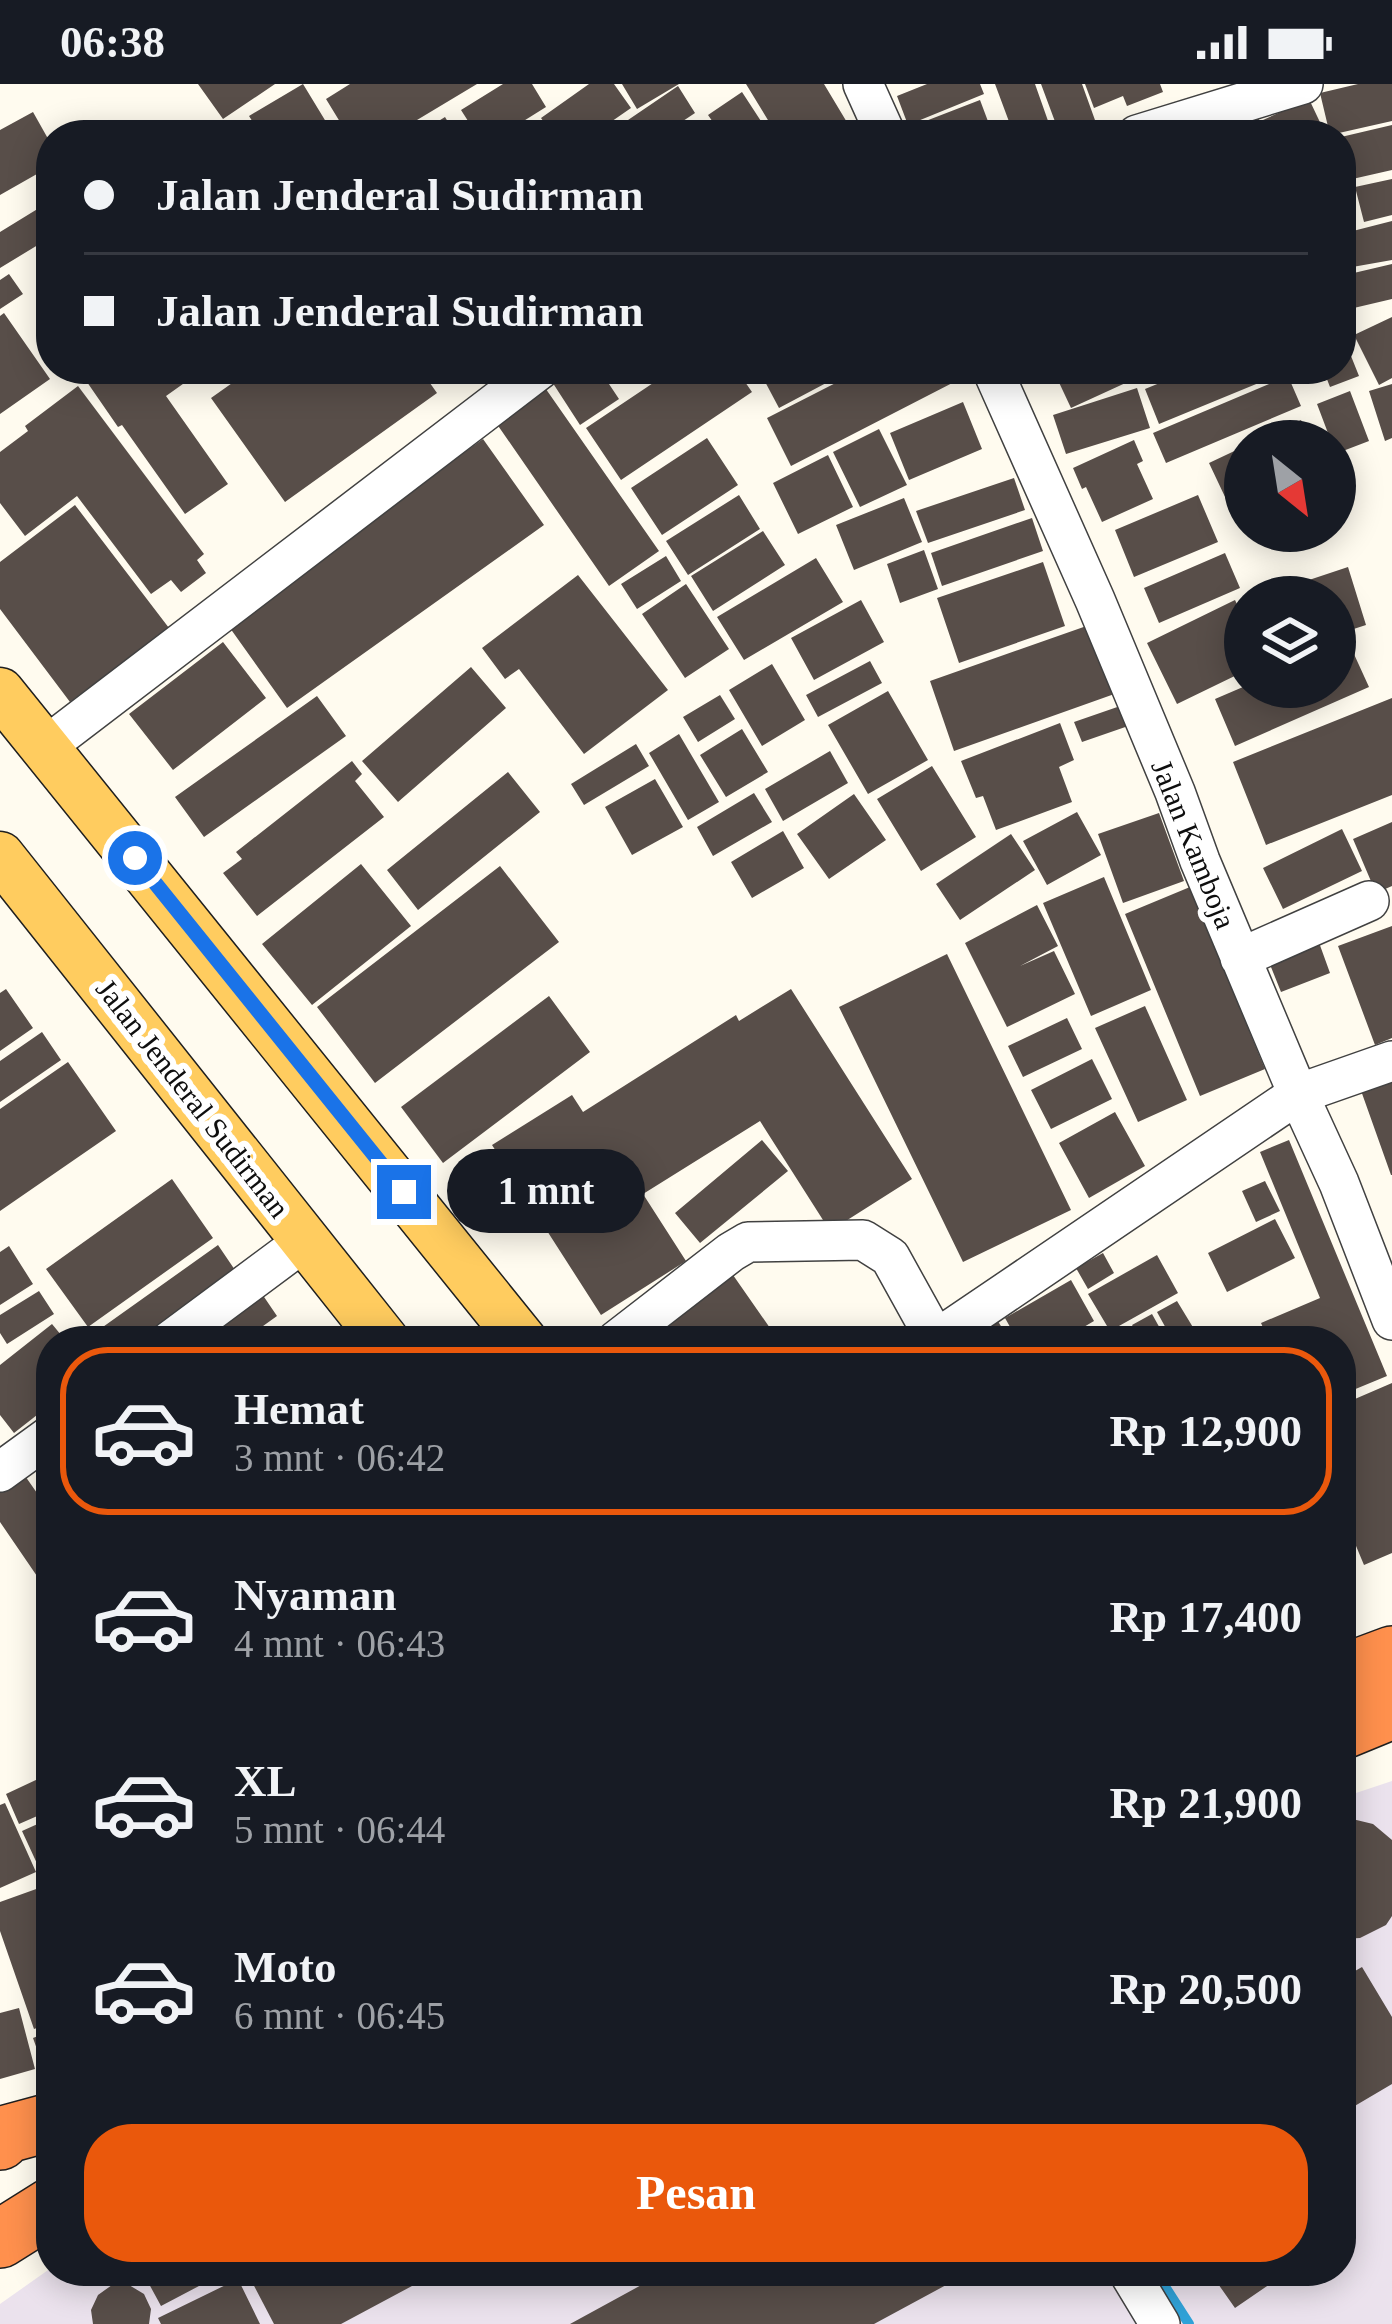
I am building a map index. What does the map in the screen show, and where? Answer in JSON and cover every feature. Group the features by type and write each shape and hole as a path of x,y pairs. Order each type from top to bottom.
{"highway":[{"path":"1356,1668 1392,1655"},
{"path":"1356,1724 1392,1710"},
{"path":"0,2239 36,2216"}],"main road":[{"path":"0,692 511,1326"},
{"name":"Jalan Jenderal Sudirman","path":"0,856 373,1326"}],"street":[{"path":"863,84 874,120"},
{"path":"1186,120 1303,84"},
{"path":"45,747 520,384"},
{"name":"Jalan Kamboja","path":"999,384 1339,1183 1392,1321"},
{"path":"1240,958 1369,902"},
{"path":"956,1326 1298,1094 1392,1061"},
{"path":"190,1326 305,1240"},
{"path":"635,1326 748,1242 863,1240 890,1257 927,1326"},
{"path":"0,1472 36,1446"},
{"path":"1137,2286 1160,2324"}],"shaded area":[{"path":"1392,1781 1392,2324 0,2324 0,2304 36,2279 36,2286 1356,2286 1356,1793"}],"building":[{"path":"198,84 275,84 223,119"},
{"path":"303,84 325,120 252,120 249,116"},
{"path":"350,84 477,84 417,120 339,120 326,99"},
{"path":"503,84 532,84 546,107 525,120 467,120 461,110"},
{"path":"589,84 614,84 631,108 614,120 541,118"},
{"path":"622,84 679,84 637,109"},
{"path":"746,84 824,84 846,120 768,120"},
{"path":"927,84 980,84 984,94 920,120 906,120 897,96"},
{"path":"995,84 1035,84 1048,120 1008,120"},
{"path":"1041,84 1082,84 1095,120 1054,120"},
{"path":"1085,84 1160,84 1163,92 1127,106 1123,96 1094,108"},
{"path":"1358,84 1392,84 1392,121 1356,129 1356,120 1326,120 1320,93"},
{"path":"678,86 695,113 684,120 628,120"},
{"path":"742,92 760,120 712,120 708,115"},
{"path":"1309,99 1319,120 1263,120"},
{"path":"980,100 988,120 928,120"},
{"path":"1255,111 1259,120 1235,120"},
{"path":"33,112 38,120 36,175 0,195 0,130"},
{"path":"1392,125 1392,170 1356,178 1356,133"},
{"path":"1392,179 1392,215 1364,222 1356,187"},
{"path":"36,210 36,246 0,268 0,232"},
{"path":"1392,221 1392,260 1356,266 1356,230"},
{"path":"1392,264 1392,299 1356,307 1356,272"},
{"path":"9,274 23,294 0,309 0,280"},
{"path":"4,313 36,359 36,384 43,384 0,414 0,316"},
{"path":"1392,317 1392,378 1379,385 1356,334"},
{"path":"88,384 183,384 166,396 228,484 185,514 122,425 118,427"},
{"path":"231,384 431,384 437,393 285,502 211,398"},
{"path":"542,384 659,551 609,586 492,417"},
{"path":"553,384 609,384 619,399 580,425"},
{"path":"652,384 746,384 752,392 621,480 586,428"},
{"path":"766,384 824,384 779,408"},
{"path":"834,384 950,384 791,466 767,418"},
{"path":"1060,384 1123,384 1071,408"},
{"path":"1157,384 1256,384 1159,424 1145,389"},
{"path":"1269,384 1291,384 1301,406 1268,420 1224,420 1224,439 1166,463 1153,433"},
{"path":"1392,384 1392,438 1385,441 1369,391"},
{"path":"78,386 204,554 197,560 206,573 181,592 171,580 151,594 77,496 25,536 0,503 0,452 28,431 25,426"},
{"path":"1137,388 1150,428 1066,454 1053,415"},
{"path":"1350,391 1369,441 1356,446 1356,420 1323,420 1317,404"},
{"path":"963,402 982,449 909,480 890,433"},
{"path":"879,429 907,485 860,507 833,452"},
{"path":"707,438 738,485 662,535 631,488"},
{"path":"483,439 544,525 287,708 225,621"},
{"path":"1134,440 1143,461 1137,464 1153,499 1102,522 1073,468"},
{"path":"828,455 853,507 798,534 773,483"},
{"path":"1224,456 1224,495 1209,463"},
{"path":"1014,478 1025,510 928,543 916,511"},
{"path":"739,495 760,529 688,575 666,541"},
{"path":"1198,495 1218,542 1134,577 1115,530"},
{"path":"904,498 922,542 854,570 836,525"},
{"path":"75,505 169,628 70,702 0,609 0,562"},
{"path":"1032,518 1043,551 942,586 931,553"},
{"path":"763,531 785,565 713,611 691,576"},
{"path":"924,550 938,589 900,603 887,564"},
{"path":"1225,553 1235,576 1224,576 1224,595 1159,623 1144,588"},
{"path":"666,556 681,581 637,609 621,584"},
{"path":"816,558 843,602 744,660 717,617"},
{"path":"1043,562 1065,626 959,663 937,598"},
{"path":"1348,567 1351,576 1321,576"},
{"path":"578,575 668,690 584,754 519,669 505,679 482,648"},
{"path":"686,584 729,649 685,678 642,614"},
{"path":"1356,593 1366,625 1356,628"},
{"path":"861,600 884,642 814,680 791,638"},
{"path":"1224,605 1224,681 1177,704 1147,643"},
{"path":"1095,623 1120,692 954,751 930,681"},
{"path":"223,642 266,698 173,770 129,714"},
{"path":"1356,659 1369,687 1356,693"},
{"path":"870,661 882,683 818,717 806,695"},
{"path":"772,664 805,720 762,746 729,690"},
{"path":"471,667 506,708 398,802 362,761"},
{"path":"888,691 928,760 868,794 828,725"},
{"path":"720,695 735,719 698,742 683,717"},
{"path":"1224,695 1224,708 1321,708 1235,746 1215,699"},
{"path":"317,696 346,736 204,837 175,797"},
{"path":"1392,698 1392,795 1266,845 1233,762"},
{"path":"1126,704 1134,724 1082,742 1074,722"},
{"path":"1060,723 1074,760 1059,767 1072,802 996,830 983,796 976,798 961,761"},
{"path":"742,729 768,772 726,797 700,755"},
{"path":"679,734 719,802 688,820 649,753"},
{"path":"636,744 649,766 584,805 571,784"},
{"path":"830,751 848,783 783,821 765,789"},
{"path":"352,761 362,774 355,781 384,817 257,916 223,873 242,859 236,852"},
{"path":"932,766 976,837 921,871 877,799"},
{"path":"508,772 540,812 418,910 387,870"},
{"path":"655,779 683,827 632,855 605,807"},
{"path":"754,793 772,822 713,856 697,827"},
{"path":"854,794 886,840 829,879 797,834"},
{"path":"1077,812 1101,855 1047,885 1023,841"},
{"path":"1159,813 1184,881 1123,903 1098,834"},
{"path":"1392,822 1392,886 1376,893 1353,839"},
{"path":"1342,829 1362,871 1283,909 1263,868"},
{"path":"783,831 804,868 752,898 731,862"},
{"path":"1011,834 1035,870 960,920 936,884"},
{"path":"361,864 411,926 312,1005 262,944"},
{"path":"500,866 559,942 375,1083 317,1007"},
{"path":"1104,877 1151,990 1091,1016 1043,903"},
{"path":"1190,887 1265,1069 1200,1096 1125,914"},
{"path":"1037,905 1058,946 1020,966 1054,951 1075,994 1007,1027 965,943"},
{"path":"1392,926 1392,1038 1375,1045 1338,946"},
{"path":"1317,937 1330,973 1281,992 1267,957"},
{"path":"947,954 1071,1210 963,1262 839,1007"},
{"path":"6,989 33,1028 0,1051 0,993"},
{"path":"791,989 912,1179 830,1231 760,1121 643,1194 686,1261 601,1315 492,1145 572,1095 583,1112 736,1015 739,1021"},
{"path":"549,996 590,1052 443,1163 401,1107"},
{"path":"1145,1006 1187,1100 1138,1122 1095,1028"},
{"path":"1067,1018 1082,1049 1023,1077 1008,1046"},
{"path":"42,1032 61,1060 0,1102 0,1061"},
{"path":"1092,1059 1112,1099 1051,1129 1031,1090"},
{"path":"68,1062 116,1131 0,1211 0,1109"},
{"path":"1392,1073 1392,1175 1391,1175 1359,1085"},
{"path":"1115,1112 1145,1166 1089,1198 1059,1143"},
{"path":"762,1140 788,1171 700,1243 675,1213"},
{"path":"1289,1140 1387,1376 1356,1389 1356,1326 1262,1326 1320,1298 1260,1152"},
{"path":"172,1179 213,1238 89,1326 46,1269"},
{"path":"1265,1181 1280,1211 1256,1222 1242,1191"},
{"path":"1275,1219 1295,1258 1227,1292 1208,1253"},
{"path":"218,1245 237,1273 162,1326 104,1326"},
{"path":"9,1246 33,1284 0,1305 0,1252"},
{"path":"1103,1253 1114,1273 1088,1289 1076,1268"},
{"path":"1157,1255 1178,1293 1119,1326 1107,1326 1088,1294"},
{"path":"733,1275 769,1326 660,1326"},
{"path":"1071,1280 1094,1321 1086,1326 1010,1326 1005,1318"},
{"path":"39,1291 54,1314 7,1344 0,1333 0,1315"},
{"path":"260,1291 277,1316 263,1326 211,1326"},
{"path":"1177,1301 1192,1326 1165,1326 1157,1312"},
{"path":"1152,1314 1159,1326 1133,1326"},
{"path":"36,1337 36,1416 14,1433 0,1415 0,1365"},
{"path":"1392,1383 1392,1553 1364,1565 1356,1546 1356,1399"},
{"path":"23,1473 36,1492 36,1575 0,1522 0,1489"},
{"path":"36,1780 36,1817 19,1824 6,1794"},
{"path":"5,1803 36,1872 0,1888 0,1805"},
{"path":"1356,1820 1373,1824 1392,1840 1392,1916 1386,1925 1356,1938"},
{"path":"36,1825 36,1861 22,1831"},
{"path":"36,1889 34,2029 0,1931 0,1902"},
{"path":"1362,1967 1392,2017 1392,2084 1356,2105 1356,1970"},
{"path":"19,2008 35,2069 0,2079 0,2013"},
{"path":"111,2286 131,2286 144,2294 151,2309 149,2324 93,2324 91,2310 98,2295"},
{"path":"150,2286 199,2286 161,2306"},
{"path":"224,2286 241,2286 260,2324 161,2324 158,2318"},
{"path":"254,2286 412,2286 341,2324 274,2324"},
{"path":"640,2286 944,2286 874,2324 570,2324"},
{"path":"1220,2286 1267,2286 1235,2308"}],"waterway":[{"path":"1165,2286 1189,2324"}],"route":[{"path":"135,858 404,1192"}]}
